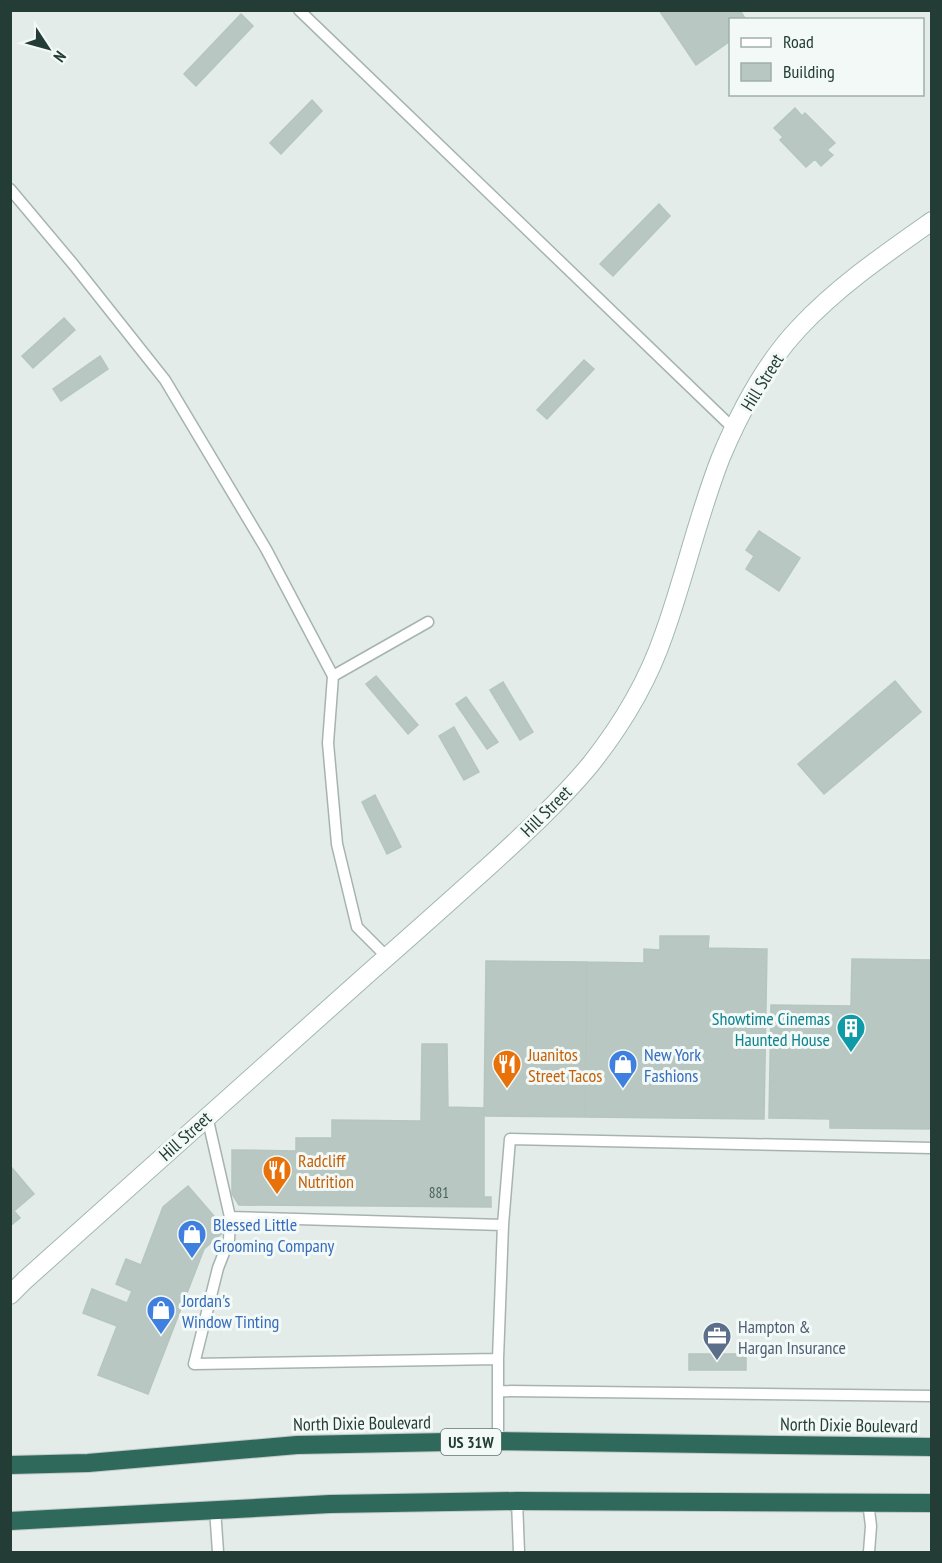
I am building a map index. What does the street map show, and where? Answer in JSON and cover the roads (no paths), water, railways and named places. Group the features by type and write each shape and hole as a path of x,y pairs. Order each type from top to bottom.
{"highway":[{"name":"North Dixie Boulevard","path":"10,1466 297,1445 498,1441 932,1447"},
{"path":"10,1521 330,1504 517,1501 932,1503"}],"street":[{"name":"Hill Street","path":"10,1296 207,1116 516,841 590,765 620,724 644,681 663,638 705,501 722,456 766,370 797,330 836,293 883,255 932,221"}],"lane":[{"path":"298,10 734,429"},
{"path":"10,189 165,380 266,549 333,676 328,743 337,844 357,927 387,957"},
{"path":"333,676 428,622"},
{"path":"207,1116 230,1217 229,1239 218,1268 194,1364 498,1359"},
{"path":"498,1441 498,1359 503,1225 510,1140 932,1148"},
{"path":"230,1217 503,1225"},
{"path":"498,1392 932,1396"},
{"path":"517,1501 519,1552"},
{"path":"868,1502 871,1526 869,1552"},
{"path":"215,1509 218,1552"}],"place":[{"name":"Showtime Cinemas Haunted House","path":"851,1054"},
{"name":"Juanitos Street Tacos","path":"507,1090"},
{"name":"New York Fashions","path":"623,1090"},
{"name":"Radcliff Nutrition","path":"277,1196"},
{"name":"Blessed Little Grooming Company","path":"192,1260"},
{"name":"Jordan's Window Tinting","path":"161,1336"},
{"name":"Hampton & Hargan Insurance","path":"717,1362"}]}
